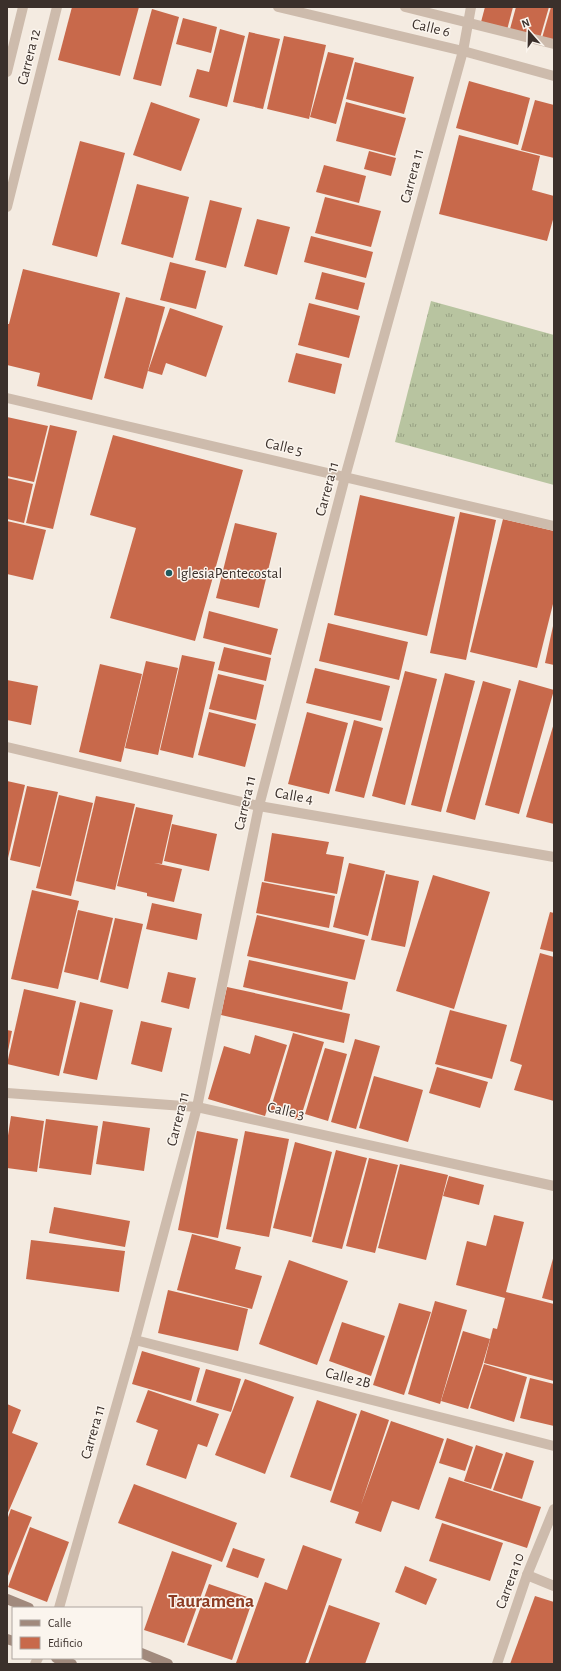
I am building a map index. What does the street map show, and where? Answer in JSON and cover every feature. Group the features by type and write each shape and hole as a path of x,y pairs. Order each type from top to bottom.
{"main road":[{"path":"7,1599 27,1607"},
{"path":"142,1653 168,1664"},
{"path":"59,1659 72,1664"}],"street":[{"name":"Carrera 12","path":"7,72 23,7"},
{"name":"Carrera 12","path":"7,207 57,7"},
{"name":"Calle 6","path":"278,7 462,50 554,76"},
{"name":"Calle 6","path":"404,7 554,44"},
{"name":"Carrera 11","path":"59,1607 135,1340 197,1107 259,806 345,477 462,50 471,7"},
{"name":"Calle 5","path":"7,398 554,526"},
{"name":"Calle 4","path":"7,747 259,806 554,857"},
{"name":"Calle 3","path":"7,1093 197,1107 554,1186"},
{"name":"Calle 2B","path":"135,1340 554,1446"},
{"name":"Carrera 10","path":"497,1664 527,1575 554,1509"},
{"path":"527,1575 554,1586"}],"green space":[{"path":"431,301 554,335 554,485 395,442"}],"building":[{"path":"72,7 139,7 120,76 58,60"},
{"path":"485,7 513,7 507,30 481,22"},
{"path":"516,7 549,7 540,38 510,29"},
{"path":"551,7 554,7 554,41 542,38"},
{"path":"152,9 179,17 161,86 133,79"},
{"path":"183,18 217,27 211,53 176,44"},
{"path":"220,29 245,36 227,107 189,97 197,69 209,72"},
{"path":"249,32 280,39 263,109 233,102"},
{"path":"284,36 326,45 309,119 267,109"},
{"path":"328,52 354,58 336,124 310,117"},
{"path":"355,62 414,77 404,114 346,99"},
{"path":"469,81 530,98 518,145 456,128"},
{"path":"535,100 554,105 554,158 521,150"},
{"path":"151,102 200,119 181,171 133,155"},
{"path":"346,102 406,118 395,156 336,141"},
{"path":"459,135 540,156 532,190 554,196 554,216 547,241 439,214"},
{"path":"80,141 125,153 97,257 52,245"},
{"path":"369,151 396,158 391,176 364,169"},
{"path":"324,165 366,176 359,203 316,192"},
{"path":"137,184 189,197 173,258 121,244"},
{"path":"325,197 381,211 371,247 315,233"},
{"path":"210,200 242,208 226,268 195,260"},
{"path":"257,219 290,227 277,275 244,266"},
{"path":"311,236 373,252 366,278 304,262"},
{"path":"170,262 206,271 196,309 160,300"},
{"path":"23,269 120,293 92,400 37,386 40,373 7,365 7,324 9,324"},
{"path":"322,272 365,283 358,310 315,299"},
{"path":"126,297 165,307 143,389 104,378"},
{"path":"309,303 360,316 349,358 298,345"},
{"path":"170,308 223,326 206,377 166,363 162,375 148,371"},
{"path":"296,353 342,364 335,394 288,382"},
{"path":"7,417 48,426 34,482 7,476"},
{"path":"50,425 77,431 53,529 26,523"},
{"name":"IglesiaPentecostal","path":"113,435 243,470 195,641 110,618 136,528 90,515"},
{"path":"7,478 33,484 24,523 7,519"},
{"path":"360,495 455,517 427,636 334,615"},
{"path":"460,512 496,520 466,660 430,653"},
{"path":"503,519 554,531 554,600 537,668 470,652"},
{"path":"7,521 46,530 33,580 7,574"},
{"path":"235,523 277,533 259,608 216,598"},
{"path":"209,611 278,629 271,655 203,638"},
{"path":"328,623 408,642 399,680 319,661"},
{"path":"554,626 554,665 545,663"},
{"path":"224,647 271,658 266,681 218,670"},
{"path":"182,655 215,662 193,758 160,750"},
{"path":"146,661 178,668 158,755 125,748"},
{"path":"100,664 142,674 121,762 79,752"},
{"path":"315,668 390,686 381,721 306,703"},
{"path":"405,671 437,679 405,805 372,796"},
{"path":"445,673 475,681 441,812 411,805"},
{"path":"218,674 264,685 256,720 209,709"},
{"path":"7,680 38,686 31,725 7,720"},
{"path":"519,680 554,690 519,814 485,805"},
{"path":"483,681 511,689 475,820 446,812"},
{"path":"209,712 256,724 245,767 198,755"},
{"path":"307,712 348,723 329,794 288,784"},
{"path":"354,720 383,728 364,798 335,791"},
{"path":"554,723 554,824 526,817"},
{"path":"7,781 25,785 8,858 7,858"},
{"path":"27,786 58,792 40,867 10,860"},
{"path":"59,795 93,803 71,896 36,888"},
{"path":"96,796 135,804 115,890 76,881"},
{"path":"136,807 173,815 162,864 154,863 182,869 174,902 147,896 147,893 117,886"},
{"path":"172,824 217,834 209,871 164,861"},
{"path":"272,833 329,842 326,854 344,857 337,894 264,881"},
{"path":"349,863 385,871 368,936 333,927"},
{"path":"386,874 419,881 405,947 371,940"},
{"path":"433,875 490,892 454,1009 396,991"},
{"path":"262,882 335,896 329,928 256,913"},
{"path":"32,890 79,901 58,989 11,979"},
{"path":"152,903 202,914 197,940 146,929"},
{"path":"78,910 113,918 98,980 64,972"},
{"path":"550,912 554,913 554,952 540,949"},
{"path":"257,915 365,940 355,980 247,956"},
{"path":"115,918 143,924 128,989 100,982"},
{"path":"540,953 554,957 554,1101 514,1090 522,1065 510,1061"},
{"path":"249,960 348,982 342,1010 243,987"},
{"path":"168,972 196,978 189,1009 161,1002"},
{"path":"227,987 350,1014 344,1043 221,1015"},
{"path":"24,989 76,1001 59,1076 7,1064"},
{"path":"80,1002 113,1010 97,1080 63,1073"},
{"path":"450,1010 507,1025 492,1079 435,1064"},
{"path":"141,1021 172,1028 162,1072 131,1064"},
{"path":"7,1030 12,1031 8,1051 7,1051"},
{"path":"293,1033 324,1042 300,1120 270,1111"},
{"path":"255,1035 287,1045 265,1116 208,1099 224,1046 250,1054"},
{"path":"355,1039 380,1046 356,1129 331,1122"},
{"path":"325,1048 347,1054 328,1121 305,1114"},
{"path":"437,1067 488,1082 480,1108 429,1093"},
{"path":"374,1076 423,1090 408,1142 359,1128"},
{"path":"11,1116 44,1121 37,1172 7,1168 7,1142"},
{"path":"46,1119 98,1126 91,1175 39,1168"},
{"path":"103,1121 150,1128 144,1171 96,1164"},
{"path":"197,1131 238,1139 218,1238 178,1230"},
{"path":"245,1131 289,1139 269,1237 226,1229"},
{"path":"295,1142 332,1152 311,1237 273,1228"},
{"path":"336,1150 367,1158 342,1249 312,1242"},
{"path":"369,1158 398,1165 375,1253 346,1246"},
{"path":"400,1164 448,1175 426,1260 378,1248"},
{"path":"449,1176 484,1185 479,1205 443,1196"},
{"path":"54,1207 130,1221 125,1247 49,1233"},
{"path":"494,1215 524,1222 506,1292 554,1304 554,1381 484,1363 493,1328 497,1329 505,1298 456,1285 467,1241 486,1246"},
{"path":"192,1234 241,1247 235,1269 262,1276 252,1309 177,1290"},
{"path":"31,1240 125,1251 119,1292 26,1279"},
{"path":"554,1255 554,1301 542,1298"},
{"path":"289,1260 348,1281 317,1365 259,1344"},
{"path":"168,1290 248,1309 238,1351 158,1333"},
{"path":"435,1301 467,1310 440,1404 408,1394"},
{"path":"399,1303 431,1312 404,1395 373,1385"},
{"path":"342,1322 385,1336 371,1376 329,1361"},
{"path":"463,1331 490,1339 468,1409 441,1401"},
{"path":"142,1351 200,1368 191,1401 132,1384"},
{"path":"484,1364 527,1377 514,1422 470,1408"},
{"path":"206,1369 241,1379 231,1412 196,1402"},
{"path":"530,1378 554,1384 554,1426 520,1418"},
{"path":"245,1379 294,1397 265,1474 215,1455"},
{"path":"148,1390 219,1414 207,1447 198,1444 186,1479 146,1465 158,1430 136,1422"},
{"path":"317,1400 357,1414 331,1491 290,1477"},
{"path":"7,1404 21,1410 12,1433 38,1443 7,1515"},
{"path":"361,1410 389,1420 361,1505 391,1421 444,1439 419,1510 392,1501 381,1532 355,1523 359,1512 330,1502"},
{"path":"447,1438 473,1447 465,1471 439,1463"},
{"path":"476,1445 503,1454 491,1489 464,1481"},
{"path":"506,1452 534,1461 522,1499 493,1490"},
{"path":"449,1477 541,1507 527,1548 435,1518"},
{"path":"134,1484 237,1523 222,1562 118,1523"},
{"path":"11,1509 32,1517 8,1576 7,1520"},
{"path":"442,1523 503,1543 490,1581 429,1561"},
{"path":"30,1527 69,1542 47,1602 8,1587"},
{"path":"303,1545 342,1559 305,1664 236,1663 265,1582 287,1590"},
{"path":"233,1548 265,1559 258,1578 226,1567"},
{"path":"172,1551 212,1565 184,1643 144,1630"},
{"path":"405,1566 437,1579 426,1605 395,1592"},
{"path":"209,1584 253,1599 232,1660 187,1645"},
{"path":"535,1596 554,1602 554,1664 510,1664"},
{"path":"329,1605 380,1623 365,1664 308,1664"}],"place":[{"name":"IglesiaPentecostal","path":"169,573"}],"district":[{"name":"Tauramena","path":"211,1601"}]}
